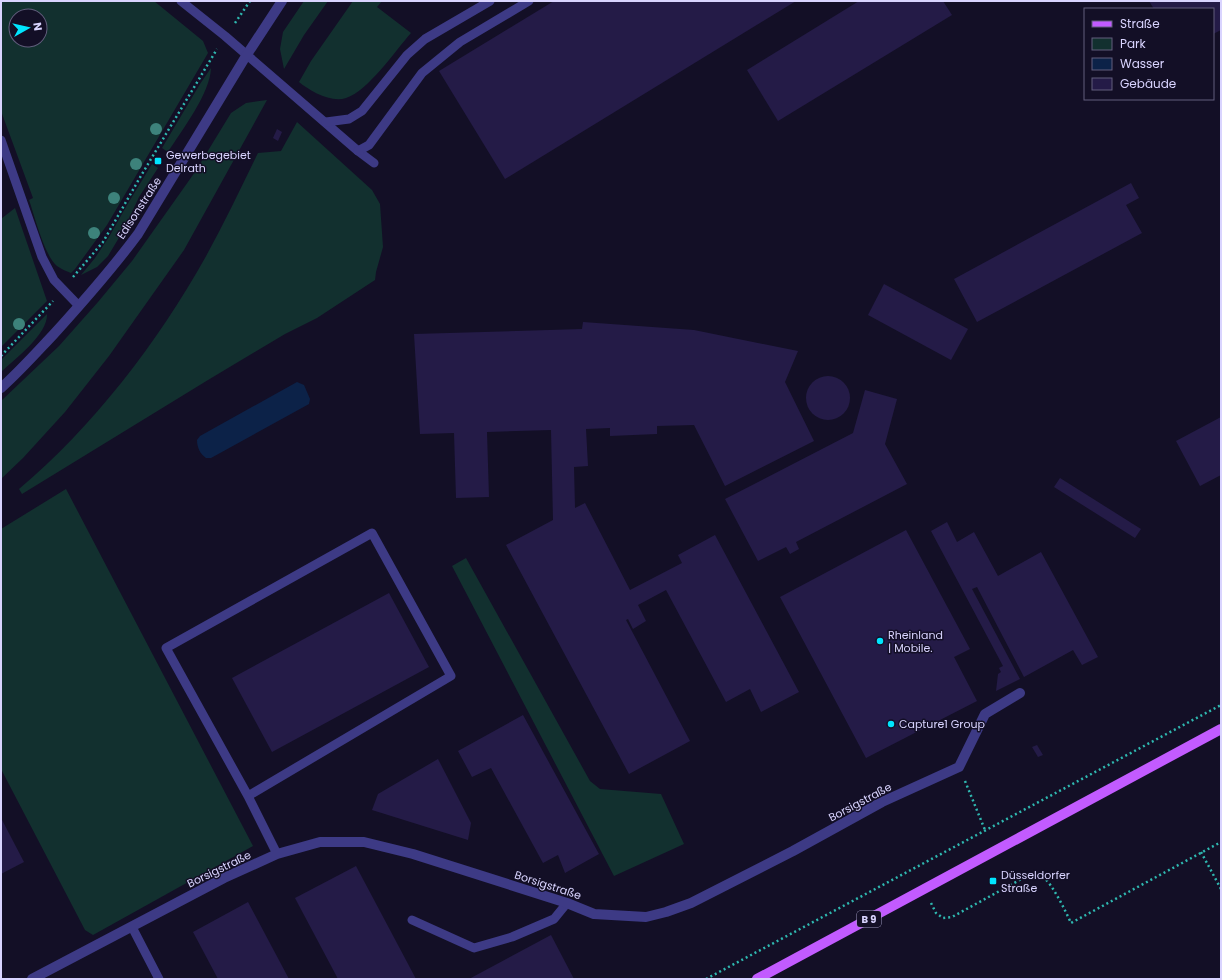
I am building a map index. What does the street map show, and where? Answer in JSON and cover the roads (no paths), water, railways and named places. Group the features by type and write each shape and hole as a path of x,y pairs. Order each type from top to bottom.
{"main road":[{"name":"B 9","path":"756,979 925,890 1221,729"}],"street":[{"name":"Edisonstraße","path":"1,388 16,375 79,306 119,260 138,234 246,56 282,1"},
{"name":"Borsigstraße","path":"32,979 224,878 277,854 320,842 364,842 412,854 567,903 594,914 646,917 666,912 691,903 793,851 882,802 959,767 985,714 1020,693"}],"lane":[{"path":"181,1 225,36 246,56 374,163"},
{"path":"326,122 350,119 362,111 407,55 425,40 490,1"},
{"path":"358,151 369,145 422,73 460,42 529,1"},
{"path":"1,140 42,257 54,280 79,306"},
{"path":"248,796 451,676 372,533 166,648 248,796 277,854"},
{"path":"412,920 474,948 512,937 554,919 567,903"},
{"path":"132,927 159,979"}],"water":[{"path":"297,382 304,385 310,399 309,404 211,458 206,458 199,450 197,440 200,436"}],"place":[{"name":"Gewerbegebiet Delrath","path":"158,161"},
{"name":"Rheinland | Mobile.","path":"880,641"},
{"name":"Capture1 Group","path":"891,724"},
{"name":"Düsseldorfer Straße","path":"993,881"}]}
